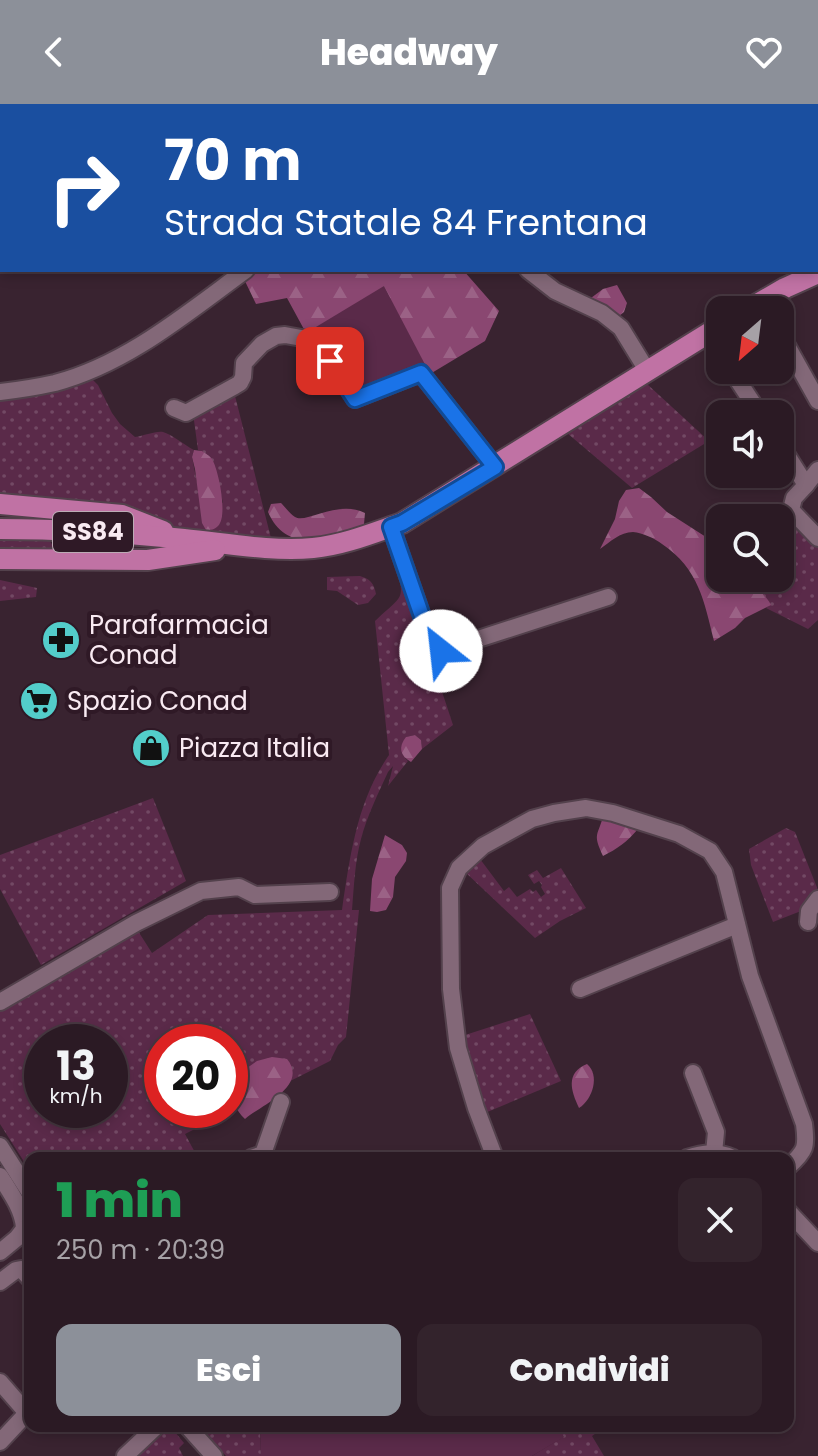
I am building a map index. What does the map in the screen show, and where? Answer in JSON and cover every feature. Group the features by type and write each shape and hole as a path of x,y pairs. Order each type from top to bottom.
{"main road":[{"path":"774,296 818,273"},
{"name":"SS84","path":"0,529 54,529 244,546 313,548 360,538 402,523 706,335"},
{"path":"0,504 122,515 185,539"},
{"path":"0,559 148,560 244,546"}],"street":[{"path":"0,392 54,383 120,356 147,341 243,272"},
{"path":"531,272 555,291 602,313 621,328 648,372"},
{"path":"174,408 186,413 240,383 244,363 262,344 276,336 318,341 355,399 421,373 495,467"},
{"path":"794,358 818,401"},
{"path":"794,466 806,485"},
{"path":"818,470 794,498 791,510 818,538"},
{"path":"391,527 432,645 441,651 608,597"},
{"path":"493,1152 458,1048 451,989 450,888 459,868 483,846 532,819 586,808 679,834 710,851 724,872 750,976 804,1124 807,1142 802,1154 794,1161"},
{"path":"0,1002 136,923 201,891 239,887 255,895 330,892"},
{"path":"808,922 809,911 818,899"},
{"path":"580,989 737,925"},
{"path":"693,1073 716,1132 714,1152"},
{"path":"259,1152 281,1102"},
{"path":"0,1146 24,1184"},
{"path":"0,1176 24,1221"},
{"path":"794,1217 818,1243"},
{"path":"0,1253 24,1234"},
{"path":"0,1282 16,1270 24,1272"},
{"path":"0,1382 24,1408"},
{"path":"0,1442 24,1416"},
{"path":"125,1456 151,1432"},
{"path":"192,1432 214,1456"}],"shaded area":[{"path":"384,286 430,374 355,408 306,333"},
{"path":"89,376 98,385 120,424 135,437 163,432 194,450 192,457 197,483 223,503 213,462 198,450 193,413 234,392 272,542 239,541 0,496 0,395"},
{"path":"647,384 706,438 706,443 632,488 567,433"},
{"path":"794,521 818,546 818,620 808,629 766,608 770,605 761,592 794,592"},
{"path":"0,537 48,538 53,546 50,550 0,550"},
{"path":"398,558 453,725 422,749 421,740 415,735 406,737 405,758 408,761 388,786 393,766 388,772 366,822 354,883 352,910 359,910 346,1037 330,1061 248,1102 248,1024 144,1024 144,1128 197,1128 185,1134 195,1152 24,1152 24,1162 0,1124 0,1011 138,931 152,953 208,915 342,910 362,810 389,755 375,621 397,601 401,591 395,562"},
{"path":"360,576 371,582 375,590 376,594 368,603 358,605 337,591 327,590 327,577"},
{"path":"0,580 37,588 36,597 0,601"},
{"path":"153,798 186,881 41,965 0,889 0,855"},
{"path":"786,828 795,832 818,890 801,911 773,922 751,865 749,849"},
{"path":"480,859 504,891 509,887 517,897 530,889 533,892 536,890 541,897 545,894 542,885 539,881 534,884 528,875 537,870 543,878 561,868 586,908 535,938 464,871"},
{"path":"530,1014 561,1081 485,1113 459,1037"},
{"path":"159,1432 175,1432 184,1443 179,1448 183,1456 132,1456"},
{"path":"204,1432 260,1432 261,1456 226,1456"},
{"path":"260,1432 561,1432 564,1437 532,1456 261,1456"},
{"path":"560,1432 598,1432 592,1436 604,1456 532,1456 563,1437"}],"green space":[{"path":"250,272 465,272 499,311 485,341 430,374 306,333 287,298 256,304 243,277"},
{"path":"617,285 627,303 619,316 592,302 591,298 603,289"},
{"path":"194,450 202,451 212,459 220,483 221,521 212,530 206,530 202,523 192,457"},
{"path":"639,488 667,512 706,537 706,592 761,592 771,605 745,618 714,641 707,612 692,575 662,544 641,533 628,532 600,549 626,490"},
{"path":"281,503 293,516 300,518 334,510 355,509 365,513 364,524 321,538 297,539 276,525 268,512 271,504"},
{"path":"415,735 421,740 422,749 411,762 404,757 401,748 406,737"},
{"path":"603,817 638,829 622,845 603,856 597,836"},
{"path":"385,835 402,845 407,853 406,861 395,877 393,897 386,910 370,911 372,879"},
{"path":"272,1057 287,1059 292,1078 280,1094 248,1117 248,1067"},
{"path":"587,1064 593,1074 593,1087 588,1099 579,1108 572,1089 573,1077"}],"place":[{"name":"Parafarmacia Conad","path":"61,640"},
{"name":"Spazio Conad","path":"39,701"},
{"name":"Piazza Italia","path":"151,748"}],"route":[{"path":"330,361 355,399 421,373 495,467 391,527 432,645 441,651"}]}
